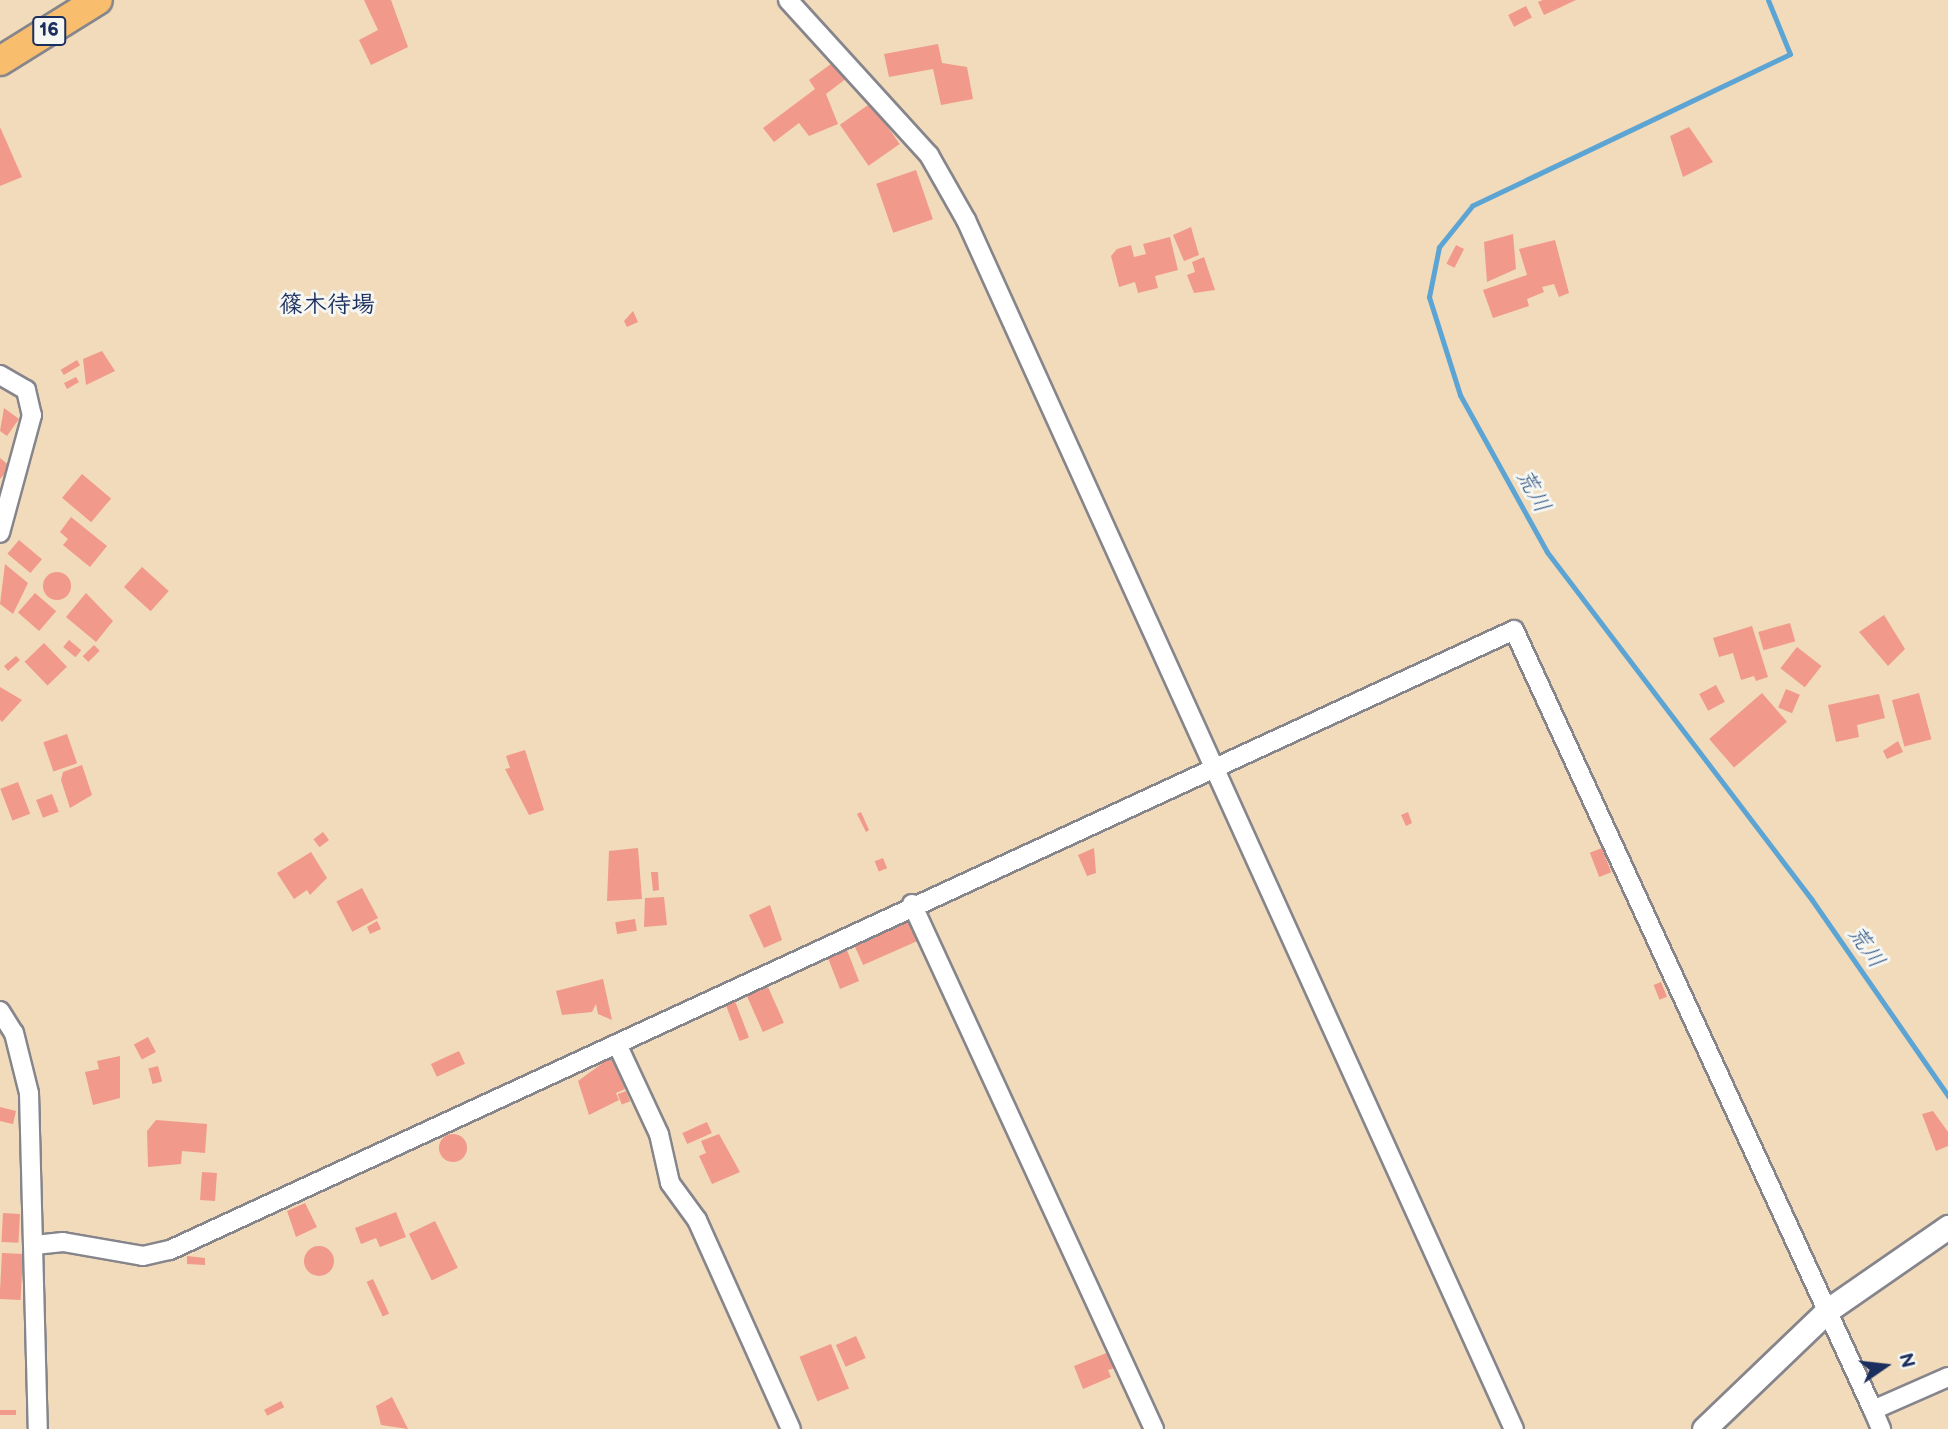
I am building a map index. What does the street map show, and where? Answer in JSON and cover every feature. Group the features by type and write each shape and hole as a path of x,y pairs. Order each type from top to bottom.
{"main road":[{"name":"16","path":"0,61 99,0"}],"street":[{"path":"788,0 929,155 966,220 1514,1429"},
{"path":"0,375 26,390 32,415 0,533"},
{"path":"35,1245 63,1242 143,1256 170,1250 617,1044 912,904 1514,630 1881,1429"},
{"path":"912,904 1154,1429"},
{"path":"0,1011 14,1033 29,1093 38,1429"},
{"path":"617,1044 659,1134 670,1183 697,1220 791,1429"},
{"path":"1704,1429 1828,1310 1948,1227"},
{"path":"1872,1410 1948,1377"}],"building":[{"path":"364,0 391,0 408,47 371,65 359,40 378,30"},
{"path":"1576,0 1544,15 1538,2"},
{"path":"1526,6 1532,18 1514,27 1508,15"},
{"path":"938,44 942,63 967,67 973,99 941,105 933,69 889,77 884,54"},
{"path":"835,61 847,78 826,94 838,124 809,136 799,123 774,142 763,128 815,89 809,80"},
{"path":"871,103 900,144 869,166 840,125"},
{"path":"0,127 22,177 0,186"},
{"path":"1689,127 1713,162 1683,177 1670,136"},
{"path":"916,170 933,219 893,233 876,184"},
{"path":"1191,227 1199,255 1184,261 1173,235"},
{"path":"1513,234 1516,269 1487,282 1484,242"},
{"path":"1170,237 1178,270 1155,276 1158,288 1138,293 1135,282 1119,287 1111,256 1117,249 1131,245 1134,257 1146,254 1143,244"},
{"path":"1555,240 1569,293 1559,297 1554,284 1542,287 1544,292 1527,299 1529,306 1493,318 1483,290 1527,275 1519,249"},
{"path":"1456,245 1464,249 1454,268 1446,264"},
{"path":"1204,257 1215,290 1194,293 1187,275 1195,272 1192,262"},
{"path":"633,311 638,322 627,327 624,321"},
{"path":"102,351 115,371 86,385 83,359"},
{"path":"77,360 80,365 64,375 61,370"},
{"path":"76,377 79,382 67,389 64,383"},
{"path":"4,408 19,419 7,436 0,431"},
{"path":"0,458 11,467 0,479"},
{"path":"82,474 111,498 91,522 62,498"},
{"path":"71,517 107,546 90,567 63,545 68,539 60,532"},
{"path":"19,540 42,559 30,573 7,554"},
{"path":"5,564 28,583 13,614 0,604"},
{"path":"142,567 169,591 151,611 124,587"},
{"path":"57,572 67,576 71,586 67,596 57,600 47,596 43,586 47,576"},
{"path":"35,593 56,611 39,631 18,613"},
{"path":"86,593 113,621 96,642 66,617"},
{"path":"1884,615 1905,649 1888,666 1859,632"},
{"path":"1790,623 1795,641 1764,650 1758,632"},
{"path":"1752,626 1768,677 1756,681 1754,676 1741,680 1733,653 1719,657 1713,638"},
{"path":"69,640 81,650 75,657 63,647"},
{"path":"44,643 67,667 48,685 25,662"},
{"path":"94,645 100,651 88,662 83,656"},
{"path":"1797,647 1821,666 1805,687 1780,668"},
{"path":"16,656 20,660 8,671 4,666"},
{"path":"1716,685 1725,702 1708,711 1699,694"},
{"path":"0,687 22,700 2,722 0,720"},
{"path":"1786,689 1800,695 1792,713 1778,707"},
{"path":"1762,693 1787,722 1734,768 1709,739"},
{"path":"1919,693 1931,739 1904,747 1892,700"},
{"path":"1879,694 1885,718 1857,725 1859,737 1836,742 1828,705"},
{"path":"67,734 77,763 53,771 43,742"},
{"path":"1898,741 1903,752 1887,759 1883,751"},
{"path":"525,750 544,810 529,815 505,769 510,768 506,756"},
{"path":"82,765 92,795 70,808 61,780 63,772"},
{"path":"18,782 30,814 12,821 0,789"},
{"path":"52,794 59,812 43,818 36,800"},
{"path":"861,812 869,830 866,832 857,814"},
{"path":"1408,812 1412,823 1406,826 1401,815"},
{"path":"323,832 329,840 319,847 313,839"},
{"path":"638,848 642,899 607,901 609,851"},
{"path":"1094,848 1096,873 1087,876 1078,855"},
{"path":"1602,848 1611,872 1599,877 1590,853"},
{"path":"311,852 327,878 310,895 307,890 294,899 277,873"},
{"path":"883,858 887,868 879,872 875,861"},
{"path":"651,872 658,872 659,890 653,891"},
{"path":"362,888 378,918 352,932 336,902"},
{"path":"664,897 667,925 644,927 645,898"},
{"path":"770,905 782,940 764,948 749,915"},
{"path":"907,916 918,941 863,965 852,940"},
{"path":"635,919 637,931 617,934 615,922"},
{"path":"377,921 381,929 370,934 367,927"},
{"path":"845,945 859,981 840,989 828,958"},
{"path":"603,979 612,1020 598,1014 596,1004 592,1012 562,1015 556,991"},
{"path":"1661,982 1667,997 1660,1000 1654,985"},
{"path":"768,987 784,1023 763,1032 747,996"},
{"path":"735,1001 749,1037 740,1041 726,1005"},
{"path":"148,1037 156,1052 142,1060 134,1045"},
{"path":"459,1051 465,1064 437,1077 431,1064"},
{"path":"120,1056 120,1098 93,1105 85,1072 99,1069 97,1061"},
{"path":"611,1057 625,1089 616,1093 619,1100 589,1115 578,1081"},
{"path":"158,1066 162,1081 152,1084 148,1069"},
{"path":"626,1091 630,1101 622,1105 618,1094"},
{"path":"0,1107 16,1111 13,1124 0,1121"},
{"path":"1933,1111 1948,1132 1948,1146 1936,1151 1922,1114"},
{"path":"156,1120 207,1124 205,1153 182,1151 181,1164 148,1167 147,1131"},
{"path":"707,1122 712,1133 687,1144 682,1133"},
{"path":"453,1134 463,1138 467,1148 463,1158 453,1162 443,1158 439,1148 443,1138"},
{"path":"719,1134 740,1172 712,1184 699,1156 706,1153 701,1141"},
{"path":"202,1172 217,1173 215,1201 200,1200"},
{"path":"305,1203 317,1227 296,1237 287,1211"},
{"path":"396,1212 406,1237 380,1247 376,1238 361,1244 355,1228"},
{"path":"3,1213 20,1214 18,1243 1,1242"},
{"path":"435,1221 458,1268 432,1280 409,1234"},
{"path":"319,1246 330,1250 334,1261 330,1272 319,1276 308,1272 304,1261 308,1250"},
{"path":"2,1253 23,1254 21,1300 0,1299"},
{"path":"187,1256 205,1258 205,1265 187,1264"},
{"path":"373,1279 389,1313 383,1316 367,1282"},
{"path":"856,1336 866,1358 846,1367 836,1345"},
{"path":"831,1344 849,1389 817,1401 799,1357"},
{"path":"1109,1352 1115,1368 1108,1370 1111,1377 1083,1389 1074,1366"},
{"path":"392,1397 408,1429 381,1425 376,1406"},
{"path":"281,1401 284,1407 267,1416 264,1410"},
{"path":"0,1410 16,1410 16,1415 0,1415"}],"waterway":[{"name":"荒川","path":"1768,0 1790,54 1472,206 1439,247 1429,297 1460,395 1547,552 1812,900 1948,1096"}],"district":[{"name":"篠木待場","path":"327,305"}]}
